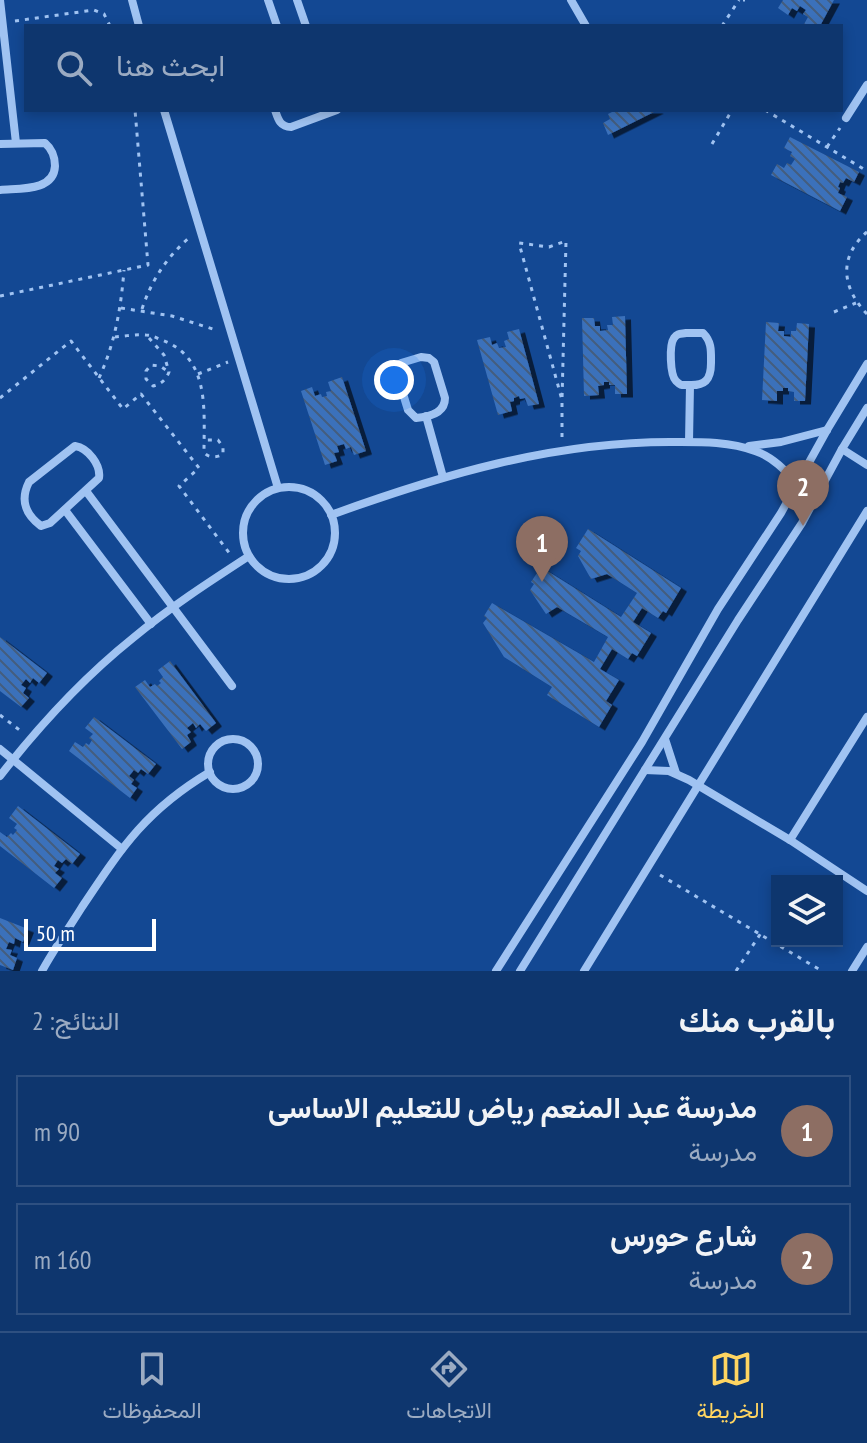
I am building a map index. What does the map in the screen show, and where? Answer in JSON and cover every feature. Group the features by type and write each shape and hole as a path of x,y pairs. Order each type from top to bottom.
{"street":[{"path":"0,0 16,143"},
{"path":"132,0 138,24"},
{"path":"268,0 276,24"},
{"path":"297,0 305,24"},
{"path":"571,0 585,24"},
{"path":"846,118 867,85"},
{"path":"165,112 278,488"},
{"path":"276,112 279,122 287,127 331,112"},
{"path":"0,144 41,141 49,146 53,156 54,174 41,186 0,190"},
{"path":"682,333 703,333 711,346 711,374 704,384 690,385 678,383 671,373 671,343 682,333"},
{"path":"421,357 434,362 445,398 442,409 426,416 416,418 408,410 396,371 401,363 421,357"},
{"path":"496,971 642,742 718,609 781,513 867,364"},
{"path":"689,442 690,385"},
{"path":"520,971 738,620 802,523 867,408"},
{"path":"426,416 443,477"},
{"path":"331,515 443,477 562,451 612,444 689,442 740,446 781,442 827,430"},
{"path":"75,446 86,451 99,468 99,478 86,491 47,525 36,524 24,507 24,494 29,482 75,446"},
{"path":"740,446 772,460 797,484"},
{"path":"842,449 867,465"},
{"path":"278,488 309,492 331,515 333,546 323,565 305,577 273,577 249,556 243,536 247,515 260,498 278,488"},
{"path":"86,491 232,686"},
{"path":"65,510 151,624"},
{"path":"584,971 867,511"},
{"path":"0,776 50,717 132,638 249,556"},
{"path":"790,840 867,717"},
{"path":"665,739 676,773"},
{"path":"223,741 245,742 255,752 256,774 239,788 218,784 210,772 209,757 223,741"},
{"path":"642,742 657,752"},
{"path":"0,749 122,849"},
{"path":"645,770 676,773 790,840 867,891"},
{"path":"42,971 122,849 149,817 169,799 210,772"},
{"path":"852,971 867,947"}],"path":[{"path":"724,24 742,0"},
{"path":"3,23 94,10 104,14 109,24"},
{"path":"0,296 148,265 135,112"},
{"path":"712,144 731,112"},
{"path":"768,112 867,171"},
{"path":"827,147 846,118"},
{"path":"142,311 161,268 172,253 199,229"},
{"path":"867,232 848,259 848,283 856,303 867,314"},
{"path":"562,400 519,243 549,247 566,241 562,451"},
{"path":"99,378 115,337 124,270"},
{"path":"834,312 856,303"},
{"path":"121,308 172,316 231,334"},
{"path":"115,337 147,335 172,343 194,364 204,412 204,440 204,452 207,456 223,454 218,440 204,440"},
{"path":"147,335 164,355 169,372 159,385 153,386 146,379 146,371 151,365 169,372"},
{"path":"0,398 71,341 123,409 141,394 199,468 179,486 238,564"},
{"path":"198,374 238,358"},
{"path":"0,715 31,739"},
{"path":"648,867 822,971"},
{"path":"736,971 761,933"}],"building":[{"path":"783,0 834,0 821,24 804,24 808,17 803,14 806,10 800,6 797,11 792,8 788,15 778,8"},
{"path":"654,112 608,135 603,123 610,119 608,114"},
{"path":"790,137 859,172 854,182 846,178 843,183 840,182 838,193 847,197 840,211 771,175 777,164 784,168 795,159 790,156 792,152 784,148"},
{"path":"625,316 627,394 615,394 615,385 604,382 604,385 598,386 599,395 584,396 582,318 594,318 595,326 600,326 600,331 608,330 607,325 613,325 612,317"},
{"path":"766,322 779,323 778,331 784,331 784,336 791,337 797,323 809,324 805,401 794,401 794,392 788,391 788,388 777,391 777,401 762,400"},
{"path":"519,329 539,404 528,406 525,398 520,399 519,396 510,402 512,411 498,415 477,340 490,337 492,345 497,343 499,348 506,347 504,341 509,339 507,332"},
{"path":"342,377 366,451 354,455 351,447 346,449 344,444 337,446 339,452 334,453 337,461 325,465 301,391 312,387 315,396 327,396 326,392 331,391 328,382"},
{"path":"588,529 681,588 666,613 663,611 658,618 642,608 633,622 651,633 637,656 632,653 628,659 612,649 600,669 619,680 606,701 612,705 599,727 547,695 552,687 504,657 483,623 492,603 594,662 608,637 557,607 546,614 530,590 534,584 531,582 541,567 621,617 637,593 607,574 591,579 578,556 581,551 576,548"},
{"path":"0,637 47,673 39,683 33,678 30,683 26,679 21,685 26,688 23,693 29,698 21,707 0,691"},
{"path":"170,661 216,723 206,731 200,724 196,728 193,723 187,728 191,732 187,735 191,742 182,749 135,687 145,680 150,687 157,686 163,677 158,670"},
{"path":"94,717 156,764 148,774 141,769 138,773 134,770 129,776 134,780 131,784 137,788 130,798 69,751 75,742 83,747 86,743 89,745 93,734 85,728"},
{"path":"18,806 80,854 72,864 66,859 62,863 58,860 54,866 59,869 55,873 62,878 54,888 0,846 0,832 7,837 17,830 14,828 17,824 9,818"},
{"path":"0,918 28,929 23,942 15,938 14,944 9,942 6,949 12,950 10,955 17,958 13,970 0,965"}],"place":[{"name":"شارع حورس","path":"803,526"},
{"name":"مدرسة عبد المنعم رياض للتعليم الاساسى","path":"542,582"}]}
